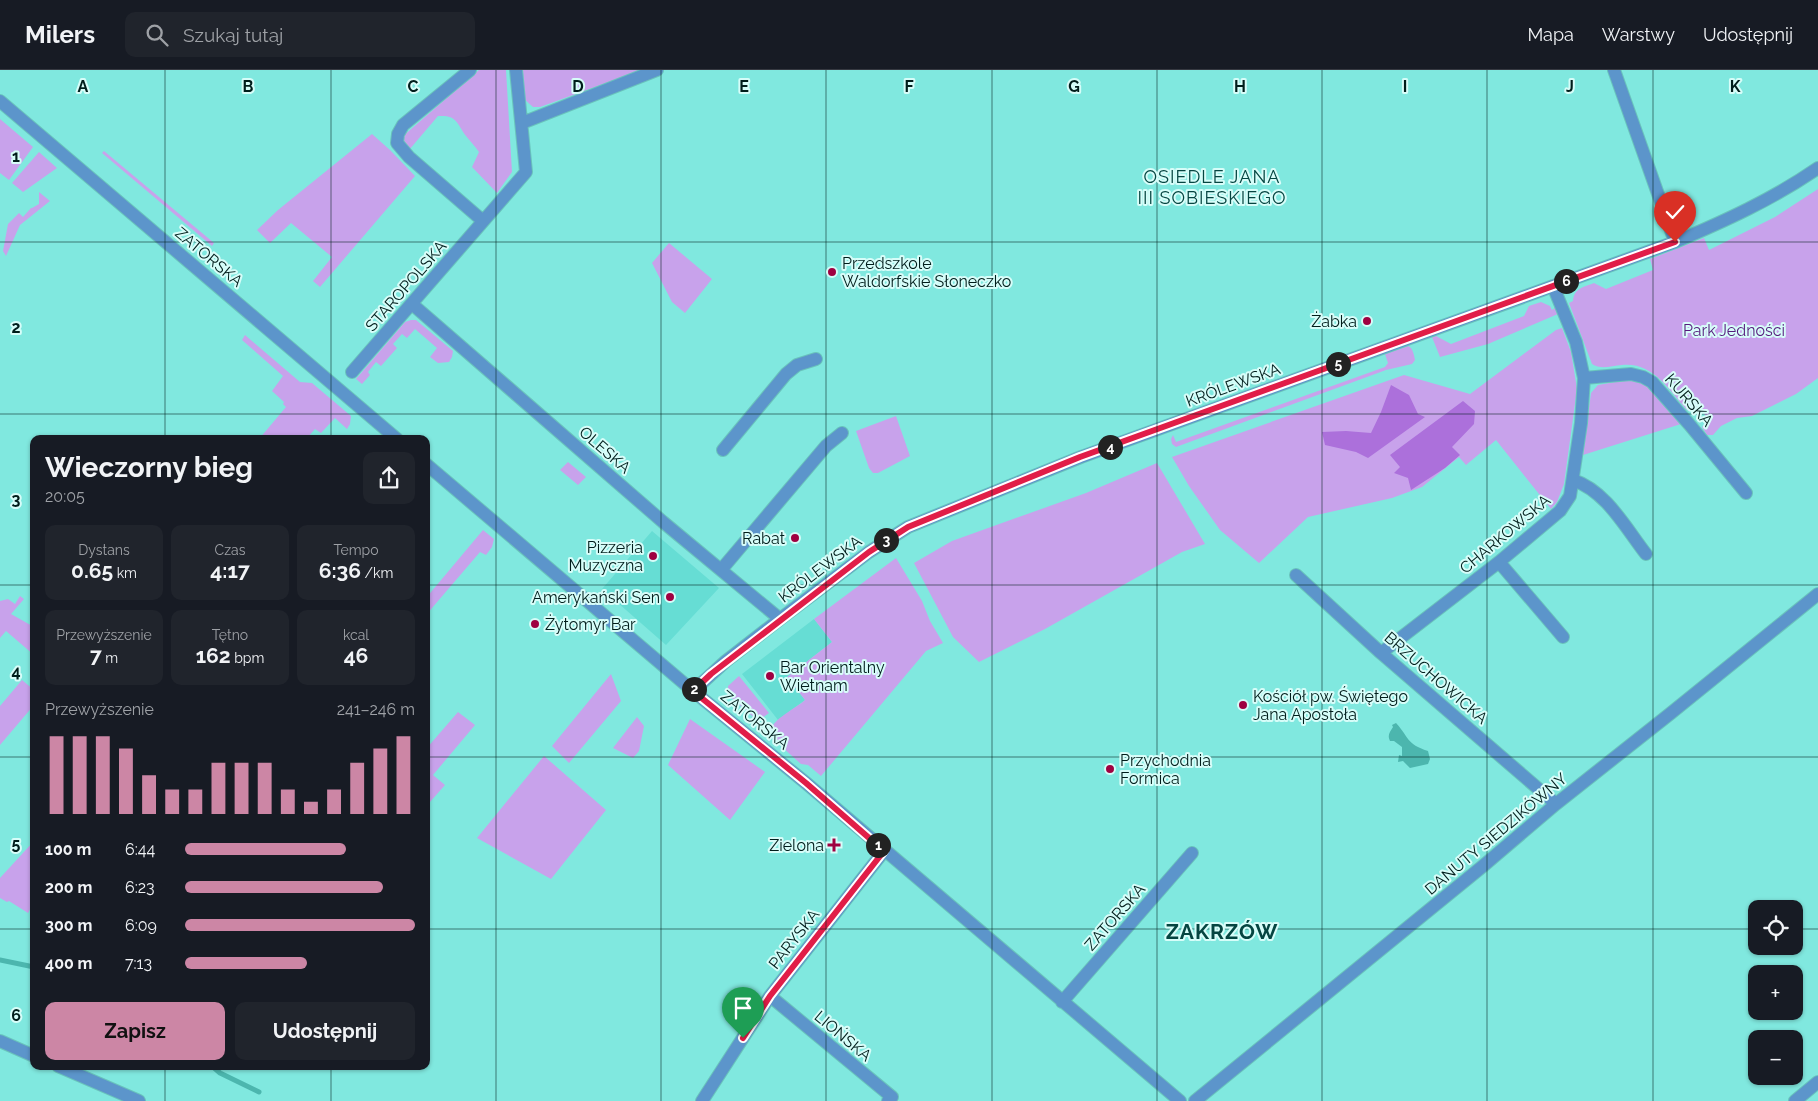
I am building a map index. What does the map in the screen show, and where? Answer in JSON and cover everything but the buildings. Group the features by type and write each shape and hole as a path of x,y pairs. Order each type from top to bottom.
{"street":[{"path":"470,70 403,125 398,134 397,143 409,157 484,221"},
{"path":"516,70 522,124 657,70"},
{"path":"1614,70 1675,242"},
{"name":"ZATORSKA","path":"0,101 391,435"},
{"name":"STAROPOLSKA","path":"352,372 526,172 522,124"},
{"name":"KRÓLEWSKA","path":"693,691 726,661 869,552 908,527 1080,457 1675,242 1766,201 1818,168"},
{"name":"CHARKOWSKA","path":"1381,653 1499,562 1560,511 1570,496 1581,423 1584,378 1576,342 1554,286"},
{"name":"OLESKA","path":"412,304 780,620"},
{"path":"722,450 786,374 797,365 816,359"},
{"name":"KURSKA","path":"1584,378 1630,374 1643,377 1652,382 1746,493"},
{"path":"721,570 826,446 842,433"},
{"name":"ZATORSKA","path":"430,467 693,691 806,783 1180,1101"},
{"path":"1573,480 1584,483 1601,496 1646,554"},
{"path":"1499,562 1562,637"},
{"name":"BRZUCHOWICKA","path":"1296,575 1381,653 1556,804"},
{"name":"DANUTY SIEDZIKÓWNY","path":"1195,1101 1556,804 1818,594"},
{"name":"PARYSKA","path":"702,1101 770,996 884,851"},
{"name":"ZATORSKA","path":"1062,1002 1192,853"},
{"name":"LIOŃSKA","path":"770,996 892,1097 888,1101"},
{"path":"0,1041 30,1054"},
{"path":"67,1070 139,1101"},
{"path":"1795,1101 1818,1082"}],"shaded area":[{"path":"1391,385 1409,395 1418,414 1425,417 1368,458 1356,452 1325,445 1322,432 1371,433"},
{"path":"1463,401 1475,411 1474,424 1452,447 1460,455 1445,468 1411,490 1408,478 1394,473 1400,467 1390,455"},
{"path":"652,531 719,588 666,645 602,589"},
{"path":"814,619 832,642 787,677 805,700 778,720 742,674"},
{"path":"1396,723 1412,743 1428,751 1430,759 1428,764 1410,768 1403,761 1398,762 1399,755 1402,756 1402,747 1394,741 1390,741 1389,737 1392,725"}],"green space":[{"path":"479,70 506,70 512,172 497,193 472,167 479,152 453,118 438,116 409,150 402,137"},
{"path":"523,70 642,70 540,107 533,107 524,99"},
{"path":"0,119 33,147 9,180 0,173"},
{"path":"372,134 415,176 320,287 313,281 332,257 291,223 270,243 257,230 278,210"},
{"path":"104,151 214,243 212,246 102,153"},
{"path":"39,152 57,168 23,192 12,183"},
{"name":"Park Jedności","path":"1818,189 1818,378 1796,394 1752,416 1737,418 1721,426 1713,435 1707,435 1702,427 1709,420 1698,406 1689,411 1686,409 1666,385 1651,372 1633,365 1603,367 1592,364 1569,303 1573,301 1577,291 1594,283 1606,289 1653,270 1650,259 1704,238 1709,250 1775,217"},
{"path":"39,192 50,201 20,225 6,256 3,251 8,224 19,213 23,217 31,208 39,204"},
{"path":"669,243 712,279 685,313 672,302 652,263"},
{"path":"1541,302 1550,306 1552,310 1555,308 1558,314 1488,344 1440,357 1432,337 1436,336 1451,344 1524,316 1529,306"},
{"path":"416,320 453,351 449,362 438,363 430,357 437,348 415,329 407,338 402,334 393,344 397,348 381,366 376,362 368,372 370,375 362,384 356,379 405,322"},
{"path":"1562,328 1571,352 1577,389 1564,484 1557,502 1551,509 1496,440 1466,465 1459,457 1422,487 1392,498 1308,517 1259,563 1220,530 1189,486 1172,457 1404,375 1470,394 1556,330"},
{"path":"245,335 300,382 312,383 351,416 347,429 335,418 321,433 315,429 310,435 262,435 286,407 283,404 284,402 272,391 283,376 242,340"},
{"path":"1408,346 1412,350 1415,360 1412,364 1386,370 1176,447 1172,444 1171,439 1173,435 1176,442 1385,367 1388,363 1385,354"},
{"path":"1627,380 1639,381 1646,385 1681,424 1583,455 1591,393 1598,385"},
{"path":"896,416 910,456 878,473 873,473 869,468 856,431"},
{"path":"568,462 586,477 578,485 560,470"},
{"path":"1157,463 1205,544 1182,552 1045,629 979,662 953,637 914,563 952,541 1086,493"},
{"path":"483,530 494,539 492,547 486,555 480,552 430,610 430,593"},
{"path":"896,558 922,601 930,621 943,643 926,651 821,776 808,765 801,764 782,747 770,731 780,718 805,700 787,677 832,642 814,619"},
{"path":"20,596 24,599 11,614 30,625 30,652 6,631 0,638 0,601 8,599 15,604"},
{"path":"611,674 621,701 569,763 552,746"},
{"path":"739,676 769,713 758,721 728,695 728,686"},
{"path":"22,680 30,687 30,710 0,745 0,706"},
{"path":"458,712 475,725 433,775 445,785 430,802 430,744"},
{"path":"637,717 644,726 639,751 633,758 613,748"},
{"path":"690,719 765,772 730,820 668,765"},
{"path":"544,756 606,810 551,879 477,838"},
{"path":"30,845 30,909 28,913 9,901 7,902 0,898 0,878"}],"waterway":[{"path":"0,960 30,966"},
{"path":"217,1070 259,1092"}],"place":[{"name":"Przedszkole Waldorfskie Słoneczko","path":"832,272"},
{"name":"Żabka","path":"1367,321"},
{"name":"Rabat","path":"795,538"},
{"name":"Pizzeria Muzyczna","path":"653,556"},
{"name":"Amerykański Sen","path":"670,597"},
{"name":"Żytomyr Bar","path":"535,624"},
{"name":"Bar Orientalny Wietnam","path":"770,676"},
{"name":"Kościół pw. Świętego Jana Apostoła","path":"1243,705"},
{"name":"Przychodnia Formica","path":"1110,769"},
{"name":"Zielona","path":"834,845"}],"district":[{"name":"OSIEDLE JANA III SOBIESKIEGO","path":"1212,186"},
{"name":"ZAKRZÓW","path":"1222,931"}],"route":[{"path":"743,1038 770,996 884,851 806,783 693,691 726,661 869,552 908,527 1080,457 1675,242"}]}
